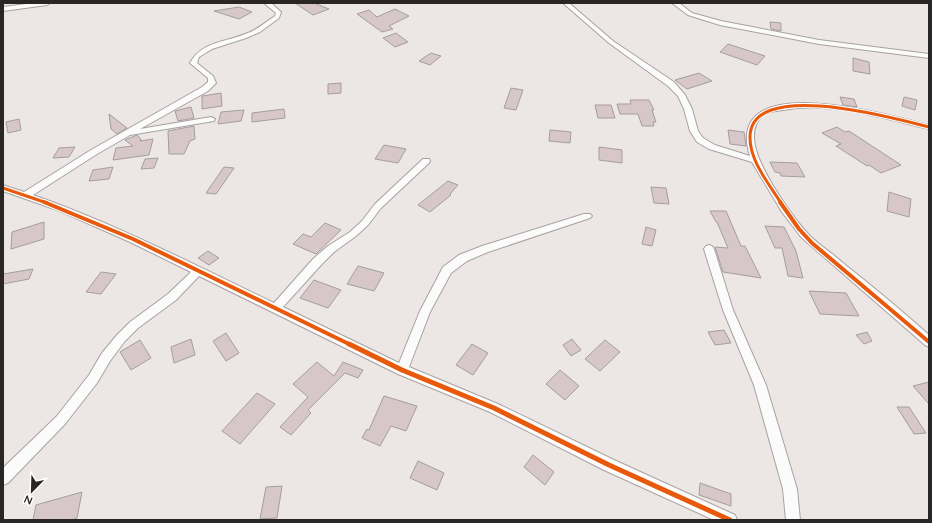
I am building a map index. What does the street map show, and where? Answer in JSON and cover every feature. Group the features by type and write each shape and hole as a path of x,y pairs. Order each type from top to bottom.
{"street":[{"path":"3,9 48,3"},
{"path":"25,196 94,152 205,89 212,83 211,77 193,63 195,56 206,49 252,33 277,17 279,13 267,3"},
{"path":"566,3 611,42 671,84 681,95 688,109 694,131 700,140 712,147 755,160"},
{"path":"675,3 690,14 720,23 819,42 929,56"},
{"path":"929,127 891,117 809,105 780,107 763,112 752,122 749,135 755,160 782,206 804,236 929,342"},
{"path":"126,134 211,119"},
{"path":"276,308 317,262 331,249 353,234 365,223 378,206 426,161"},
{"path":"4,190 63,209 133,239 402,370 494,408 609,465 730,520"},
{"path":"402,370 425,311 447,270 463,258 485,249 587,216"},
{"path":"709,249 728,310 760,385 790,489 793,520"},
{"path":"3,478 61,420 93,379 106,357 121,338 134,325 172,297 198,271"}],"building":[{"path":"295,3 314,3 329,9 313,15"},
{"path":"239,7 252,12 239,19 214,11"},
{"path":"395,9 409,16 389,26 393,29 382,32 357,14 369,10 377,17"},
{"path":"770,22 781,23 781,31 771,29"},
{"path":"396,33 408,42 395,47 383,38"},
{"path":"728,44 765,56 757,65 720,52"},
{"path":"431,53 441,56 430,65 419,61"},
{"path":"853,58 869,62 870,74 853,71"},
{"path":"699,73 712,81 687,89 675,80"},
{"path":"341,83 341,93 328,94 328,84"},
{"path":"511,88 523,90 516,110 504,108"},
{"path":"221,93 222,106 202,109 202,96"},
{"path":"840,97 854,99 857,107 843,105"},
{"path":"904,97 917,100 915,110 902,106"},
{"path":"630,100 649,100 654,110 652,110 656,122 653,122 654,126 642,126 638,114 620,114 617,104 631,104"},
{"path":"595,105 611,105 615,118 598,118"},
{"path":"191,107 194,118 178,121 175,111"},
{"path":"284,109 285,118 252,122 252,113"},
{"path":"244,110 241,121 218,124 221,112"},
{"path":"109,114 127,128 117,134 111,129"},
{"path":"19,119 21,130 8,133 6,122"},
{"path":"194,126 195,139 190,141 184,154 169,154 168,131"},
{"path":"837,127 845,132 849,131 901,165 881,173 869,165 867,166 836,146 841,144 822,133"},
{"path":"550,130 571,132 570,143 549,141"},
{"path":"728,130 744,132 746,146 730,144"},
{"path":"137,135 141,139 140,141 153,139 149,155 113,160 116,148 133,146 125,140"},
{"path":"384,145 406,149 398,163 375,159"},
{"path":"75,147 69,157 53,158 59,148"},
{"path":"599,147 622,150 622,163 599,160"},
{"path":"158,158 154,168 141,169 145,159"},
{"path":"770,162 797,163 805,177 781,176 780,173 775,172"},
{"path":"113,167 109,179 89,181 93,170"},
{"path":"224,167 234,168 216,194 206,193"},
{"path":"448,181 458,185 450,194 451,195 430,212 418,205"},
{"path":"651,187 666,188 669,204 654,203"},
{"path":"889,192 911,199 909,217 887,211"},
{"path":"710,211 726,211 741,246 745,246 761,278 723,272 715,247 728,248 717,222"},
{"path":"44,222 44,239 11,249 12,232"},
{"path":"325,223 341,230 316,254 293,244 303,234 311,237"},
{"path":"765,226 784,227 796,251 803,278 788,276 782,248 775,248"},
{"path":"646,227 656,230 652,246 642,244"},
{"path":"208,251 219,258 209,265 198,258"},
{"path":"358,266 384,273 374,291 347,284"},
{"path":"33,269 29,279 3,284 3,274"},
{"path":"101,272 116,274 101,294 86,292"},
{"path":"314,280 341,290 328,308 300,298"},
{"path":"809,291 846,293 859,316 820,314"},
{"path":"724,330 731,343 715,345 708,332"},
{"path":"867,332 872,341 864,344 856,335"},
{"path":"226,333 239,353 226,361 213,341"},
{"path":"191,339 195,355 174,363 171,347"},
{"path":"572,339 581,350 571,356 563,345"},
{"path":"140,340 151,358 131,370 120,352"},
{"path":"605,340 620,352 600,371 585,359"},
{"path":"472,344 488,353 473,375 456,365"},
{"path":"317,362 334,376 343,362 363,370 358,378 345,373 308,410 311,413 291,435 280,427 308,397 293,384"},
{"path":"560,370 579,386 565,400 546,384"},
{"path":"929,382 929,404 913,386"},
{"path":"257,393 275,404 240,444 222,431"},
{"path":"384,396 417,406 406,431 391,426 380,446 362,438 367,429 369,430"},
{"path":"897,407 909,407 926,433 914,434"},
{"path":"533,455 554,472 545,485 524,467"},
{"path":"418,461 444,473 437,490 410,478"},
{"path":"700,483 731,494 731,506 699,495"},
{"path":"282,486 277,518 260,519 266,487"},
{"path":"82,492 77,518 71,520 33,520 36,505"}],"cycle path":[{"path":"929,127 852,109 810,105 791,106 762,113 755,120 751,128 750,138 754,157 763,175 789,216 804,235 816,247 929,342"},
{"path":"3,188 63,209 133,239 402,370 494,408 609,465 730,520"}]}
